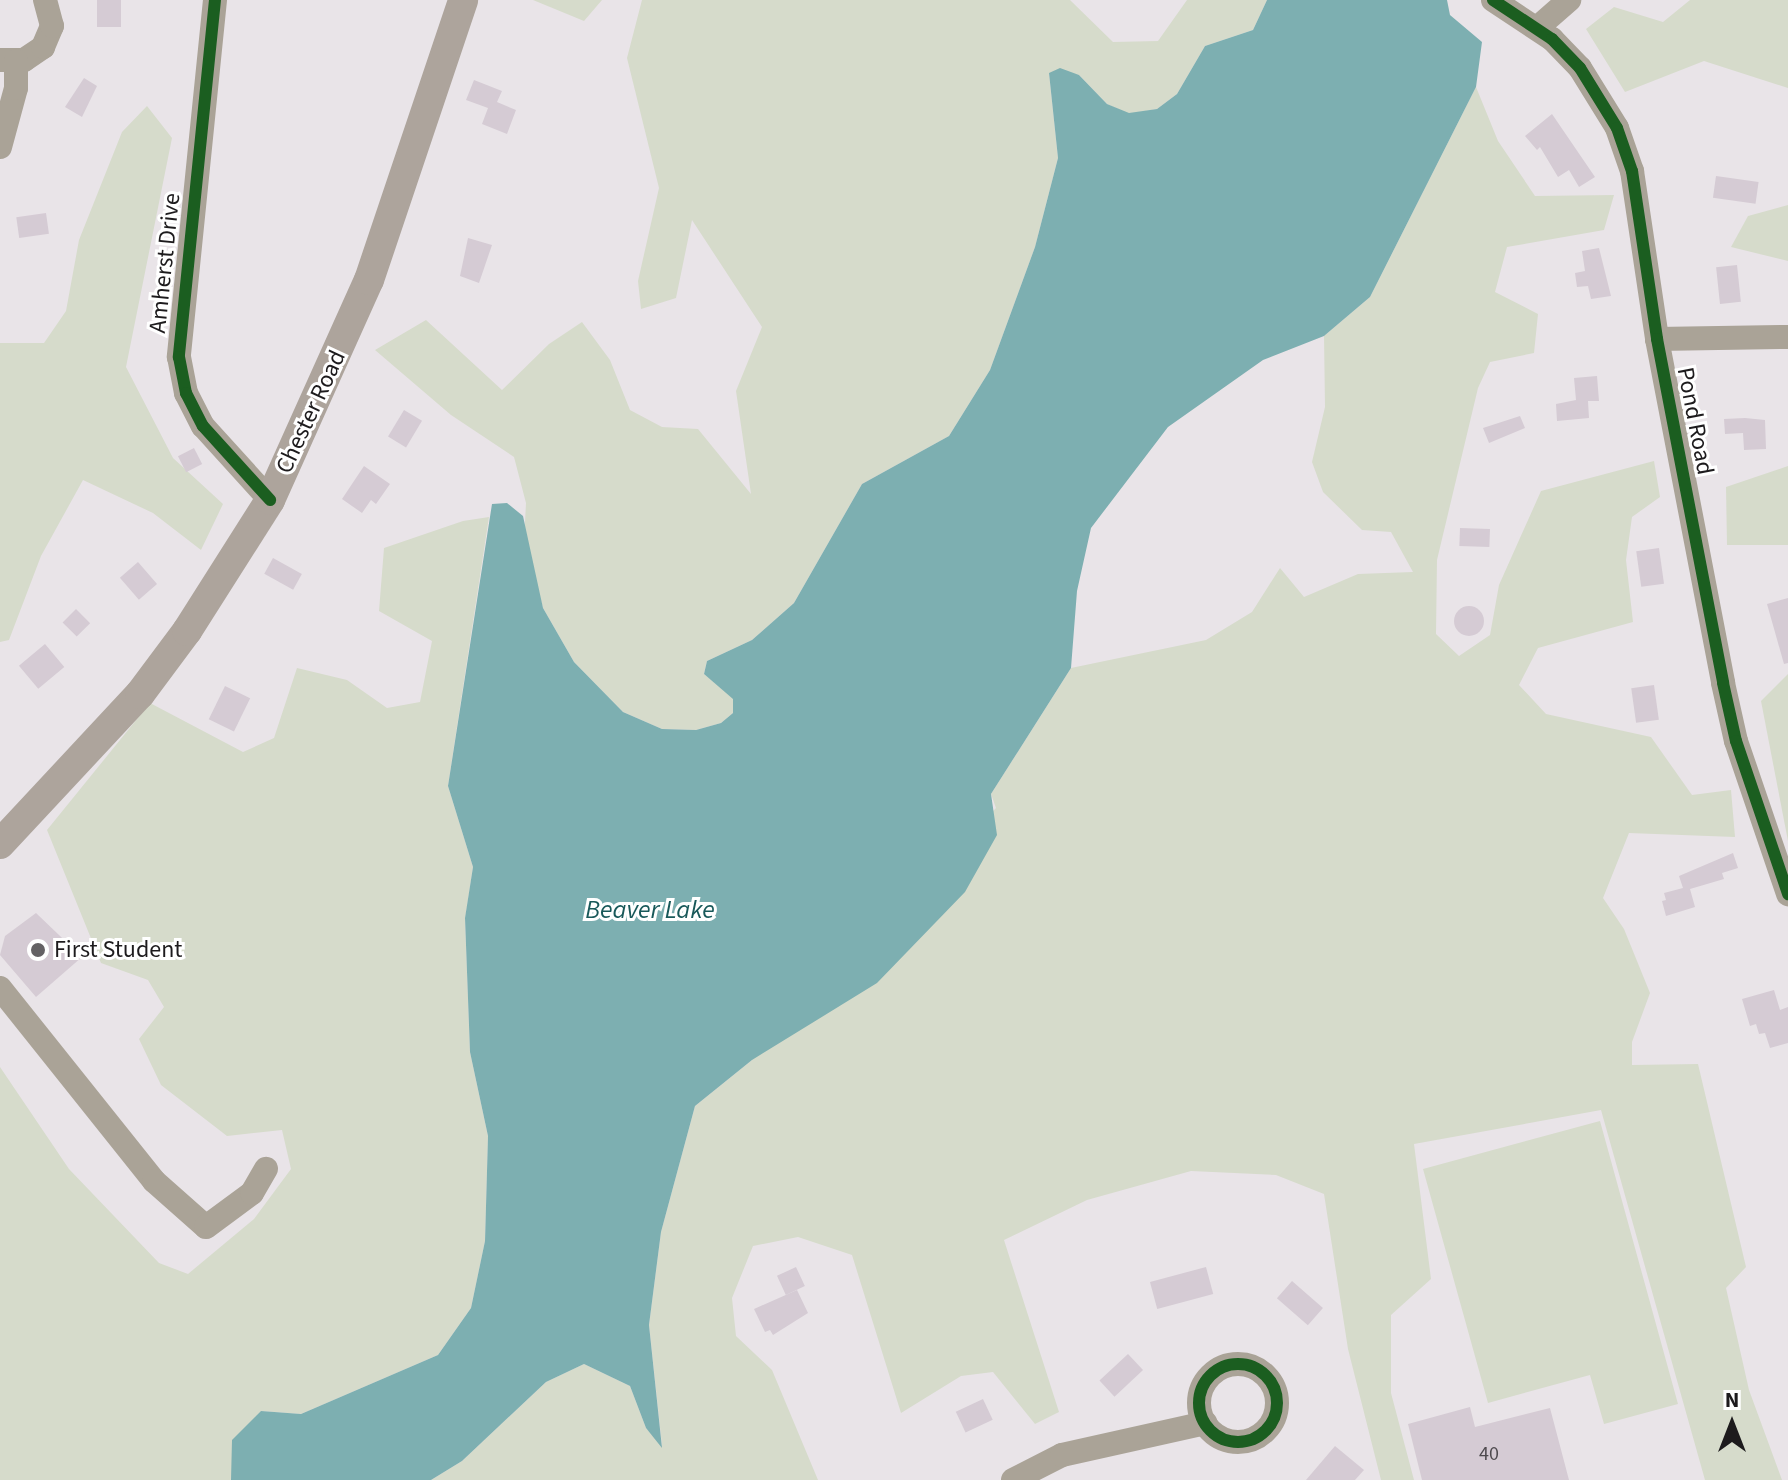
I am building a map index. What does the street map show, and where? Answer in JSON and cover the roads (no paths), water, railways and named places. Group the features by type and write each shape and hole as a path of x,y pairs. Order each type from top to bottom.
{"main road":[{"name":"Chester Road","path":"0,844 140,694 187,631 270,500 369,280 463,0"}],"street":[{"path":"0,147 16,88 8,60 31,57 47,41 52,18 45,0"},
{"name":"Amherst Drive","path":"215,0 179,357 186,393 203,426 270,500"},
{"name":"Pond Road","path":"1493,0 1537,28 1580,68 1617,128 1636,192 1657,339 1736,741 1788,894"},
{"path":"1537,28 1569,0"},
{"path":"1657,339 1788,337"},
{"path":"0,988 154,1181 206,1227 252,1193 266,1169"},
{"path":"1013,1480 1062,1455 1205,1423"}],"water":[{"name":"Beaver Lake","path":"1267,0 1447,0 1450,15 1482,42 1476,87 1370,297 1324,336 1263,360 1168,427 1091,528 1077,591 1071,668 991,794 997,835 965,892 877,983 752,1060 695,1106 661,1232 649,1325 662,1448 646,1428 630,1386 584,1364 546,1382 462,1461 431,1480 231,1480 232,1440 261,1411 301,1414 438,1355 471,1308 485,1241 488,1136 470,1052 465,918 473,867 448,786 492,504 507,503 523,516 543,608 574,662 623,712 662,729 696,730 721,723 733,713 733,699 704,674 707,661 752,640 794,603 862,484 949,436 990,370 1035,247 1058,158 1049,73 1060,68 1079,75 1107,104 1129,113 1157,109 1177,94 1205,46 1253,30"}],"place":[{"name":"First Student","path":"38,950"}]}
